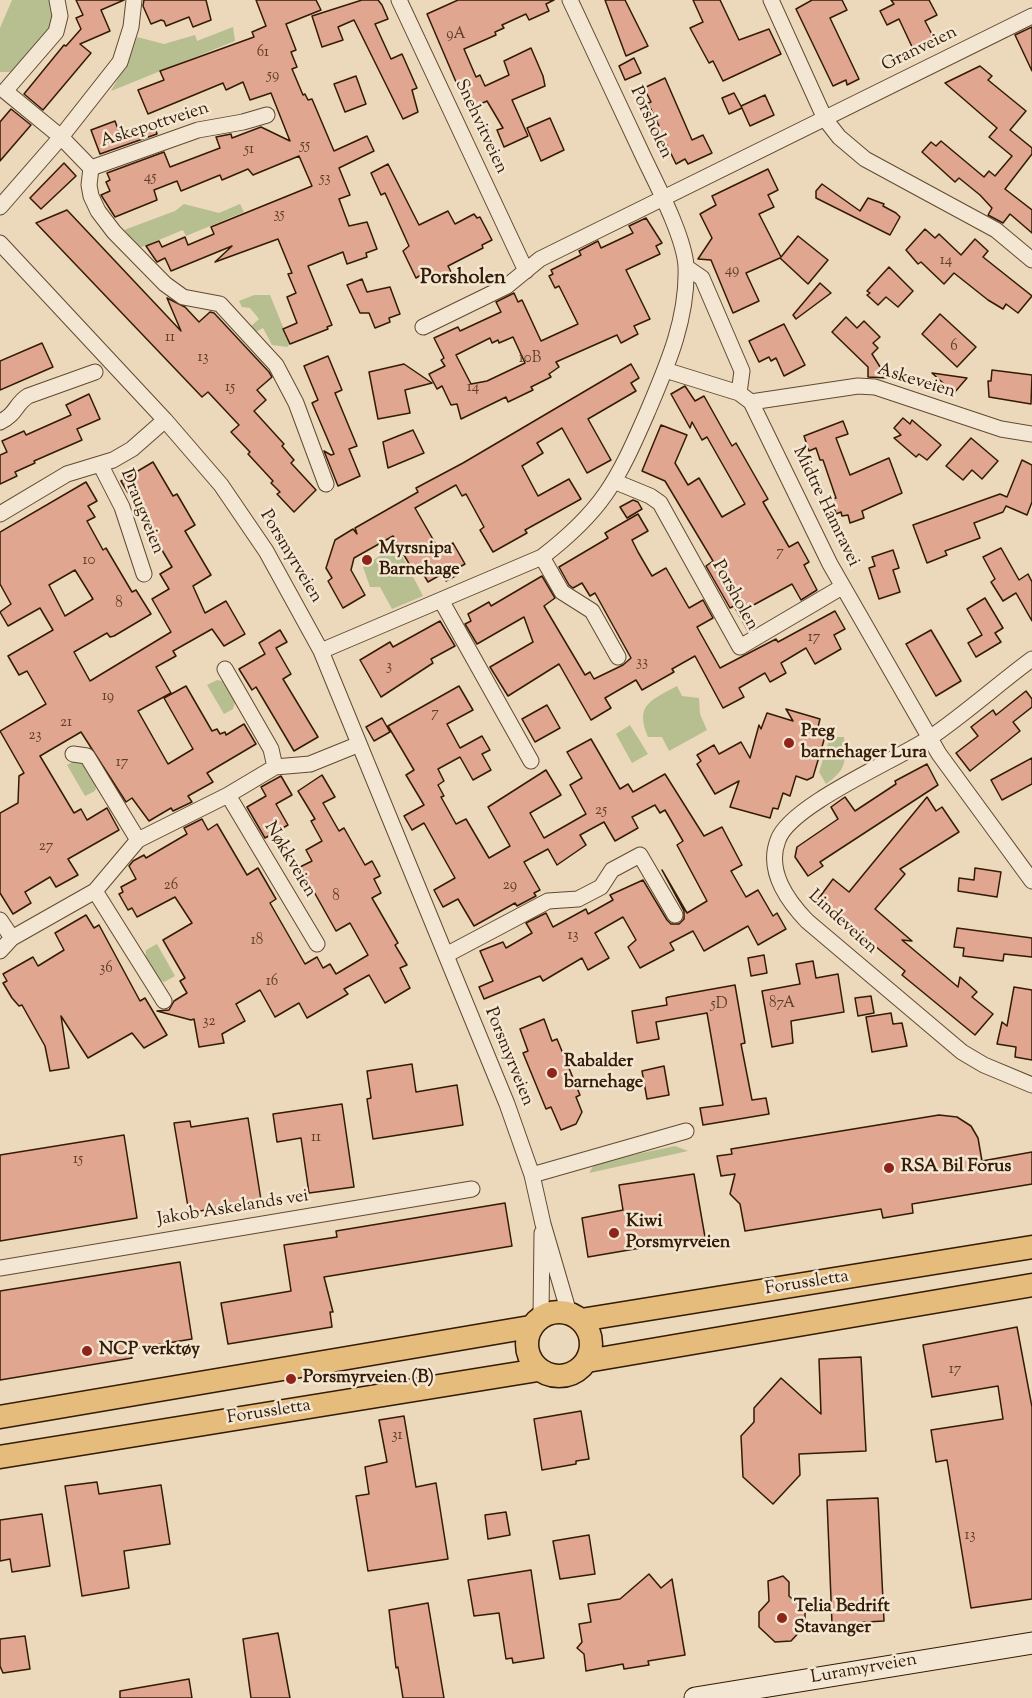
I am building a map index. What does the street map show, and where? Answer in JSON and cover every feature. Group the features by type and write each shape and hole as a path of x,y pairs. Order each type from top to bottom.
{"main road":[{"name":"Forussletta","path":"575,1317 1032,1247"},
{"name":"Forussletta","path":"587,1361 1032,1285"},
{"path":"0,1417 393,1349 484,1337 535,1322 555,1311 575,1317 591,1339 587,1361 577,1371 564,1376 551,1376 538,1370 530,1361 526,1350 535,1322"},
{"name":"Forussletta","path":"0,1457 538,1370"}],"street":[{"name":"Askepottveien","path":"57,0 60,16 56,32 5,91 61,137 91,168"},
{"name":"Askepottveien","path":"0,207 61,137 120,62 131,27 134,0"},
{"name":"Snehvitveien","path":"399,0 525,270"},
{"name":"Porsholen","path":"321,651 442,602 542,557 577,529 600,505 616,482 665,370 680,323 685,294 685,257 664,199 570,0"},
{"path":"771,0 825,119 839,137 865,159 996,230 1032,260"},
{"name":"Granveien","path":"664,199 1032,16"},
{"name":"Askepottveien","path":"91,168 198,130 267,115"},
{"name":"Askepottveien","path":"91,168 89,185 98,211 125,244 183,297 220,304 276,365 296,403 326,484"},
{"path":"423,327 507,286 540,259 664,199"},
{"name":"Porsmyrveien","path":"0,243 165,420 221,484 288,587 321,651 357,745 507,1104 532,1175 543,1224 575,1317"},
{"name":"Porsholen","path":"686,267 702,278 725,331"},
{"name":"Midtre Hamravei","path":"725,331 742,371 745,397 842,586 939,754 1032,881"},
{"path":"665,370 745,397"},
{"path":"0,422 15,413 20,401 28,396 94,372"},
{"name":"Askeveien","path":"745,397 858,386 875,387 1001,429 1032,434"},
{"name":"Draugveien","path":"0,514 67,474 113,460 132,449 165,420"},
{"name":"Draugveien","path":"100,464 122,507 144,574"},
{"name":"Porsholen","path":"616,482 650,496 660,503 740,646 842,586"},
{"path":"542,557 562,592 592,611 618,657"},
{"path":"442,602 531,760"},
{"name":"Lindeveien","path":"1032,659 930,737 793,818 777,841 776,874 788,901 807,921 962,1052 984,1065 1032,1085"},
{"path":"225,669 272,749 275,767"},
{"path":"0,951 12,938 95,891 138,840 228,795 275,767 310,764 357,745"},
{"path":"73,754 87,756 138,840"},
{"name":"Nøkkveien","path":"228,795 317,945"},
{"path":"446,955 548,901 578,899 601,887 612,870 640,855 675,915"},
{"path":"95,891 164,1001"},
{"path":"0,921 12,938"},
{"path":"532,1175 686,1131"},
{"name":"Jakob Askelands vei","path":"0,1268 472,1189"},
{"name":"Porsmyrveien","path":"535,1322 543,1224"},
{"name":"Luramyrveien","path":"695,1698 1032,1643"}],"green space":[{"path":"12,0 52,0 52,22 43,40 12,72 0,72 0,28"},
{"path":"233,27 235,41 111,91 126,64 137,37 164,44 195,35 197,41"},
{"path":"184,204 219,213 240,204 244,212 186,236 183,230 139,248 124,230 175,211"},
{"path":"254,295 270,295 290,344 287,347 272,345 263,328 252,334 248,329 259,319 250,308 242,307 239,301"},
{"path":"392,536 423,596 392,609 380,587 370,587 363,567 381,555"},
{"path":"217,680 227,682 236,699 233,709 224,714 207,685"},
{"path":"677,686 682,696 699,698 700,714 707,730 669,751 662,737 648,737 643,717 648,704"},
{"path":"630,725 648,754 632,763 616,734"},
{"path":"830,737 844,737 845,759 838,774 826,784 819,772"},
{"path":"76,760 87,763 98,781 95,791 85,796 67,765"},
{"path":"157,944 175,976 164,982 153,973 146,960 146,950"},
{"path":"675,1146 688,1151 589,1173 595,1163"}],"building":[{"path":"76,0 124,0 101,10 110,31 80,44 91,53 43,110 24,94 64,45 66,46 81,29 76,18 83,15"},
{"path":"144,0 206,0 211,20 193,27 189,17 166,26 161,20 151,24 143,6"},
{"path":"256,0 316,0 321,10 286,24 296,50 291,52 297,67 292,69 303,95 305,94 308,100 312,99 334,151 367,136 374,151 339,168 350,195 339,199 349,226 367,222 377,249 366,253 367,257 347,264 343,252 308,266 332,325 327,327 328,329 290,344 283,329 297,323 287,297 296,293 288,274 292,273 278,239 215,262 232,246 171,271 165,258 157,262 146,246 159,241 162,247 185,237 188,245 214,234 211,227 312,186 299,156 253,175 248,169 222,180 220,175 181,191 177,181 154,190 157,200 115,217 101,195 110,191 106,182 110,180 107,173 164,152 170,167 220,148 216,137 231,134 232,138 261,127 290,141 271,93 250,100 243,82 226,90 223,83 148,114 138,90 164,80 160,71 254,37 252,32 266,26"},
{"path":"362,0 378,0 382,5 388,19 375,24 391,59 402,54 417,88 412,90 418,112 403,119 354,20 338,27 343,40 322,47 312,16"},
{"path":"458,0 554,0 546,4 549,11 529,20 526,14 502,25 504,28 495,32 496,35 464,49 476,77 480,75 485,86 509,75 504,61 531,48 543,76 545,86 512,100 528,136 504,147 497,130 503,128 487,101 468,110 427,14"},
{"path":"605,0 625,0 648,46 626,56"},
{"path":"693,0 720,0 739,40 769,29 781,54 723,81 713,61 709,63 690,28 703,22"},
{"path":"812,0 842,0 847,10 830,18 859,79 847,85 846,80 833,86 796,9"},
{"path":"891,0 929,0 937,15 925,21 935,40 914,51 899,19 887,25 880,11 894,4"},
{"path":"1032,27 1032,71 1015,35"},
{"path":"634,58 641,73 625,80 619,66"},
{"path":"980,66 992,76 988,80 1026,111 1010,130 1032,148 1032,154 1005,189 1032,210 1032,233 1010,214 1003,223 988,215 992,208 980,195 959,178 955,182 922,152 931,142 936,146 941,141 984,177 989,171 995,176 1012,156 989,137 997,128 945,83"},
{"path":"356,76 366,104 345,112 334,84"},
{"path":"665,78 692,140 703,135 712,153 688,164 685,159 676,164 665,141 657,145 650,130 659,126 644,88"},
{"path":"734,93 742,108 729,114 722,98"},
{"path":"765,95 774,115 750,126 741,106"},
{"path":"11,109 31,125 0,161 0,122"},
{"path":"550,118 564,150 541,161 527,128"},
{"path":"115,121 122,140 155,127 157,134 100,154 91,130"},
{"path":"64,163 76,176 41,209 30,198"},
{"path":"388,164 419,225 448,211 455,224 474,214 477,218 480,217 492,240 482,245 483,248 448,266 451,272 431,282 426,272 416,278 403,251 409,246 385,193 381,195 371,173"},
{"path":"768,169 778,190 768,195 774,207 759,214 781,257 798,236 828,260 808,284 780,258 746,273 759,301 733,313 711,260 698,259 712,238 700,214 716,205 712,196"},
{"path":"822,184 860,211 868,198 884,204 883,206 896,213 900,217 890,235 816,198 816,191"},
{"path":"67,210 181,331 167,298 185,307 199,322 210,312 214,313 269,372 272,377 257,390 266,400 254,411 284,444 282,446 294,460 291,463 316,490 294,512 277,494 280,492 271,483 273,481 231,432 239,425 208,392 202,397 36,223"},
{"path":"646,218 662,243 656,246 660,254 626,270 650,319 634,326 638,334 621,343 617,335 556,362 559,367 549,374 551,377 531,387 533,390 508,402 506,397 461,419 457,404 451,405 442,386 437,389 429,374 445,366 441,360 444,358 434,338 458,327 460,331 501,312 496,302 514,293 518,302 522,300 541,341 578,324 559,286 555,288 549,276 553,274 551,270 581,255 579,251 598,241 601,248 633,233 629,226","holes":["513,337 525,363 487,381 471,384 456,355 490,338 492,343 498,340 499,343"]},
{"path":"925,229 935,238 939,234 961,255 975,239 988,251 983,257 1032,296 1018,313 1006,304 1003,309 988,300 954,273 944,284 921,262 918,264 906,250"},
{"path":"889,267 913,291 898,307 886,297 878,305 867,295 870,293 867,291"},
{"path":"362,279 367,292 390,287 400,314 389,318 390,322 375,328 369,313 360,313 347,285"},
{"path":"820,283 831,293 796,319 793,315"},
{"path":"940,314 976,347 957,367 922,334"},
{"path":"846,317 857,328 864,321 880,337 873,343 878,348 872,354 887,378 868,377 868,367 832,332"},
{"path":"784,324 805,365 784,376 776,358 771,361 769,357 759,362 749,341"},
{"path":"42,343 53,367 0,390 0,361"},
{"path":"328,356 342,390 335,393 357,446 349,449 360,476 338,486 324,451 331,455 334,454 312,403 318,400 304,366"},
{"path":"404,364 432,383 405,390 410,413 378,419 369,372"},
{"path":"631,364 639,378 631,383 636,391 588,419 611,460 587,473 562,428 537,443 543,453 522,466 538,496 569,479 581,499 525,530 527,533 493,552 480,530 484,527 466,494 462,496 456,485 415,508 438,548 441,550 453,543 465,564 456,569 459,574 446,581 442,574 428,582 421,570 415,574 393,536 354,558 351,570 365,595 343,608 328,581 332,578 326,568 335,540 353,529 357,534 355,528 418,492 416,488 463,463"},
{"path":"992,370 1032,375 1031,404 989,397 988,381 991,381"},
{"path":"932,373 967,378 954,393"},
{"path":"685,386 695,401 704,396 732,446 736,443 768,499 763,502 789,547 798,542 809,562 804,565 817,590 801,600 792,584 748,608 751,629 748,631 734,606 730,608 706,566 713,561 665,481 642,471 661,425 687,435 675,463 688,485 699,478 722,517 745,504 707,437 702,440 692,422 690,428 671,394"},
{"path":"89,394 100,419 77,429 82,440 34,461 35,463 15,472 17,476 0,484 0,455 7,452 2,441 24,431 26,435 71,415 66,405"},
{"path":"903,418 910,424 912,420 941,445 927,460 919,454 916,457 894,438 901,435 894,428"},
{"path":"843,421 848,434 836,438 850,475 889,458 902,493 862,511 864,518 850,523 848,515 842,516 841,512 836,514 832,499 836,498 823,460 820,460 816,448 809,451 804,436"},
{"path":"413,430 424,453 388,468 383,442"},
{"path":"971,438 998,461 982,479 972,470 963,480 946,466"},
{"path":"1022,460 1032,465 1032,502 1027,515 1006,506 1003,512 974,523 980,538 945,551 947,555 927,563 913,525 1000,494 1007,497"},
{"path":"153,462 173,496 177,494 195,525 185,531 211,575 193,586 205,613 226,601 245,634 224,646 212,629 173,651 176,656 156,667 171,693 138,711 168,764 193,749 164,698 186,686 212,731 217,729 220,734 225,732 226,735 244,724 256,744 207,773 213,782 188,796 192,802 173,811 171,808 149,821 132,798 126,802 81,732 40,756 74,813 81,809 87,820 107,808 119,830 68,859 78,875 56,887 50,877 25,892 31,903 13,914 0,893 0,813 18,803 19,776 24,773 0,731 46,704 27,671 19,675 8,656 53,630 40,608 8,626 0,612 11,604 0,584 0,532 86,482 97,501 88,506 95,517 87,521 103,550 106,548 132,592 136,590 151,614 114,636 110,637 107,633 74,652 90,681 171,632 152,599 169,589 160,574 172,567 121,481","holes":["75,570 93,599 65,616 49,585"]},
{"path":"633,500 638,502 642,509 627,518 620,507"},
{"path":"638,514 648,531 632,540 638,552 652,576 666,568 689,608 703,600 713,618 697,627 720,668 776,639 778,642 835,611 845,629 834,635 841,649 815,664 806,648 781,663 786,673 770,682 765,673 739,688 744,697 723,708 695,656 672,669 674,672 642,690 636,680 605,698 611,708 591,720 559,664 508,696 490,667 533,642 524,617 477,644 465,624 471,621 468,614 489,602 491,606 542,576 555,598 544,606 585,675 590,672 594,679 623,665 631,658 595,593 590,596 582,583 573,588 559,567 608,538 605,533"},
{"path":"1001,548 1019,580 1028,574 1032,582 1032,621 1016,593 1003,601 991,582 995,579 983,557"},
{"path":"893,550 899,568 893,570 900,592 879,599 869,568 875,566 872,557"},
{"path":"985,598 1003,628 995,633 1001,642 976,657 968,643 982,635 967,609"},
{"path":"440,621 455,646 431,659 433,663 381,697 360,660 390,642 393,647"},
{"path":"280,630 287,642 276,648 291,674 283,679 318,737 294,751 256,687 252,690 239,669 265,654 259,643"},
{"path":"931,630 961,681 936,696 906,644"},
{"path":"459,686 473,710 447,724 460,748 482,736 490,750 482,754 491,770 473,780 460,757 438,769 444,781 438,785 444,796 441,797 456,824 466,819 489,858 510,846 488,807 546,770 561,795 530,813 544,838 586,814 570,785 582,778 567,752 591,739 620,789 628,784 633,792 665,774 704,836 722,827 742,865 731,871 746,897 758,890 773,916 777,913 786,929 758,945 748,926 704,951 693,931 670,943 674,950 640,968 628,947 636,940 623,917 595,933 609,958 588,970 582,958 543,981 540,976 484,999 479,987 493,981 480,951 503,942 506,948 532,933 526,923 546,913 553,927 586,909 588,914 613,900 610,895 643,880 667,920 671,924 679,924 684,919 684,911 662,870 687,913 707,901 677,845 683,841 665,810 660,813 655,805 632,817 638,828 615,841 604,822 580,835 586,845 557,865 548,849 524,862 540,890 534,893 536,896 517,906 515,903 474,926 458,899 443,907 434,890 455,878 424,823 412,830 404,816 424,805 406,775 414,770 388,726"},
{"path":"1026,691 1032,699 1032,707 1013,722 1020,731 970,771 956,753 978,736 971,727 993,710 996,715"},
{"path":"547,705 560,728 535,742 522,719"},
{"path":"786,709 820,719 818,727 827,730 813,777 807,780 796,776 790,796 783,793 778,809 773,808 770,818 730,807 739,781 715,794 697,764 701,761 697,755 714,745 719,754 741,742 750,758 759,725 761,729 767,713 793,721"},
{"path":"382,718 390,732 374,741 366,727"},
{"path":"1032,758 1032,784 1002,800 991,780"},
{"path":"927,764 938,785 820,862 823,866 808,876 795,857 797,847 838,819 831,807 845,797 855,811 896,784 895,781"},
{"path":"322,775 335,797 323,803 339,831 344,828 365,865 372,861 380,876 374,879 381,893 372,898 398,943 395,945 407,965 400,968 410,988 385,1003 369,975 344,989 348,994 307,1018 299,1003 275,1017 260,990 236,1004 245,1021 222,1034 224,1043 199,1047 194,1019 157,1011 169,1010 174,1001 187,993 180,981 185,978 163,940 192,923 175,897 137,917 132,908 128,910 119,894 123,892 121,887 136,879 129,866 133,861 144,855 146,858 187,834 184,828 202,819 208,830 217,824 247,875 258,868 276,899 270,903 305,964 317,957 323,968 330,964 336,974 368,955 350,923 336,931 300,867 312,861 306,850 322,841 311,821 315,819 298,791"},
{"path":"281,776 292,795 276,804 288,825 265,838 247,807 266,796 261,787"},
{"path":"927,797 936,811 942,807 959,832 900,869 905,874 875,909 912,941 902,940 958,987 960,977 977,992 972,997 993,1014 975,1035 902,975 905,971 816,902 833,879 849,892"},
{"path":"975,868 1001,872 997,897 958,891 959,878 974,880"},
{"path":"86,915 94,928 99,925 140,1001 145,998 167,1035 144,1048 132,1033 88,1058 61,1016 69,1068 50,1071 45,1046 22,1005 19,1006 12,998 3,983 7,981 3,974 33,957 38,966 64,950 55,933"},
{"path":"957,928 1032,938 1032,957 1004,954 1003,961 963,956 964,948 954,947"},
{"path":"764,955 767,973 751,976 748,958"},
{"path":"813,961 816,978 838,974 844,1012 791,1021 793,1043 772,1047 762,991 800,984 796,964"},
{"path":"735,985 745,1043 741,1044 752,1100 766,1098 769,1114 703,1125 700,1108 723,1105 707,1013 656,1022 659,1039 637,1043 632,1011 667,1005 666,998 668,997"},
{"path":"1014,987 1032,990 1032,1060 1015,1057 1016,1047 997,1044 1002,1022 1007,1026"},
{"path":"871,996 874,1013 858,1016 855,998"},
{"path":"891,1013 893,1024 902,1023 907,1046 872,1052 866,1017"},
{"path":"544,1019 552,1041 557,1039 580,1095 576,1097 582,1112 576,1124 561,1130 551,1107 546,1109 523,1053 528,1051 520,1029"},
{"path":"412,1064 416,1092 457,1085 463,1125 373,1139 367,1099 371,1098 367,1071"},
{"path":"664,1066 669,1095 647,1099 642,1071"},
{"path":"342,1104 354,1187 309,1193 301,1138 277,1142 273,1114"},
{"path":"939,1115 957,1117 971,1126 978,1138 982,1161 1032,1152 1032,1184 912,1204 913,1213 883,1218 881,1209 745,1231 740,1204 730,1194 735,1174 721,1176 717,1156 732,1154 731,1149"},
{"path":"248,1118 261,1200 189,1213 174,1123 190,1121 191,1127"},
{"path":"124,1135 137,1218 0,1241 0,1155"},
{"path":"694,1174 705,1237 588,1257 582,1218 623,1210 619,1185"},
{"path":"505,1203 512,1246 324,1277 333,1312 330,1312 332,1327 228,1344 221,1303 291,1291 284,1245 337,1237 336,1231"},
{"path":"180,1262 192,1339 131,1349 132,1358 0,1380 0,1291"},
{"path":"1017,1327 1032,1407 1032,1599 971,1608 947,1460 936,1462 931,1430 1003,1419 998,1386 932,1397 923,1345"},
{"path":"861,1357 866,1451 799,1454 800,1475 773,1504 743,1477 741,1436 754,1422 754,1408 781,1378 821,1414 819,1359"},
{"path":"581,1411 589,1459 576,1461 576,1464 542,1470 534,1419"},
{"path":"404,1416 416,1487 436,1483 448,1559 368,1571 356,1496 369,1494 365,1467 387,1462 379,1420"},
{"path":"97,1482 99,1494 161,1485 170,1544 124,1551 129,1588 82,1596 65,1486"},
{"path":"878,1498 884,1621 832,1624 827,1500"},
{"path":"506,1512 510,1535 488,1539 485,1515"},
{"path":"42,1514 50,1566 12,1572 10,1559 0,1561 0,1520"},
{"path":"589,1535 595,1574 560,1579 553,1541"},
{"path":"531,1570 544,1658 513,1663 512,1658 506,1659 499,1613 474,1616 468,1580"},
{"path":"649,1574 661,1588 672,1579 685,1655 648,1661 649,1665 624,1669 623,1664 586,1671 584,1654 577,1648 582,1642 579,1624 591,1622 588,1604 620,1599"},
{"path":"783,1576 789,1582 789,1596 805,1610 805,1626 791,1641 775,1642 759,1627 759,1612 769,1601 768,1581"},
{"path":"428,1603 444,1698 403,1698 398,1667 396,1668 389,1610"},
{"path":"278,1633 290,1698 251,1698 243,1639"},
{"path":"25,1636 30,1669 3,1673 0,1666 0,1639"},
{"path":"189,1679 192,1698 120,1698 120,1691"}],"place":[{"name":"Myrsnipa Barnehage","path":"367,560"},
{"name":"Preg barnehager Lura","path":"789,743"},
{"name":"Rabalder barnehage","path":"552,1073"},
{"name":"RSA Bil Forus","path":"889,1168"},
{"name":"Kiwi Porsmyrveien","path":"614,1233"},
{"name":"NCP verktøy","path":"87,1351"},
{"name":"Porsmyrveien (B)","path":"291,1379"},
{"name":"Telia Bedrift Stavanger","path":"782,1618"}],"district":[{"name":"Porsholen","path":"463,280"}]}
